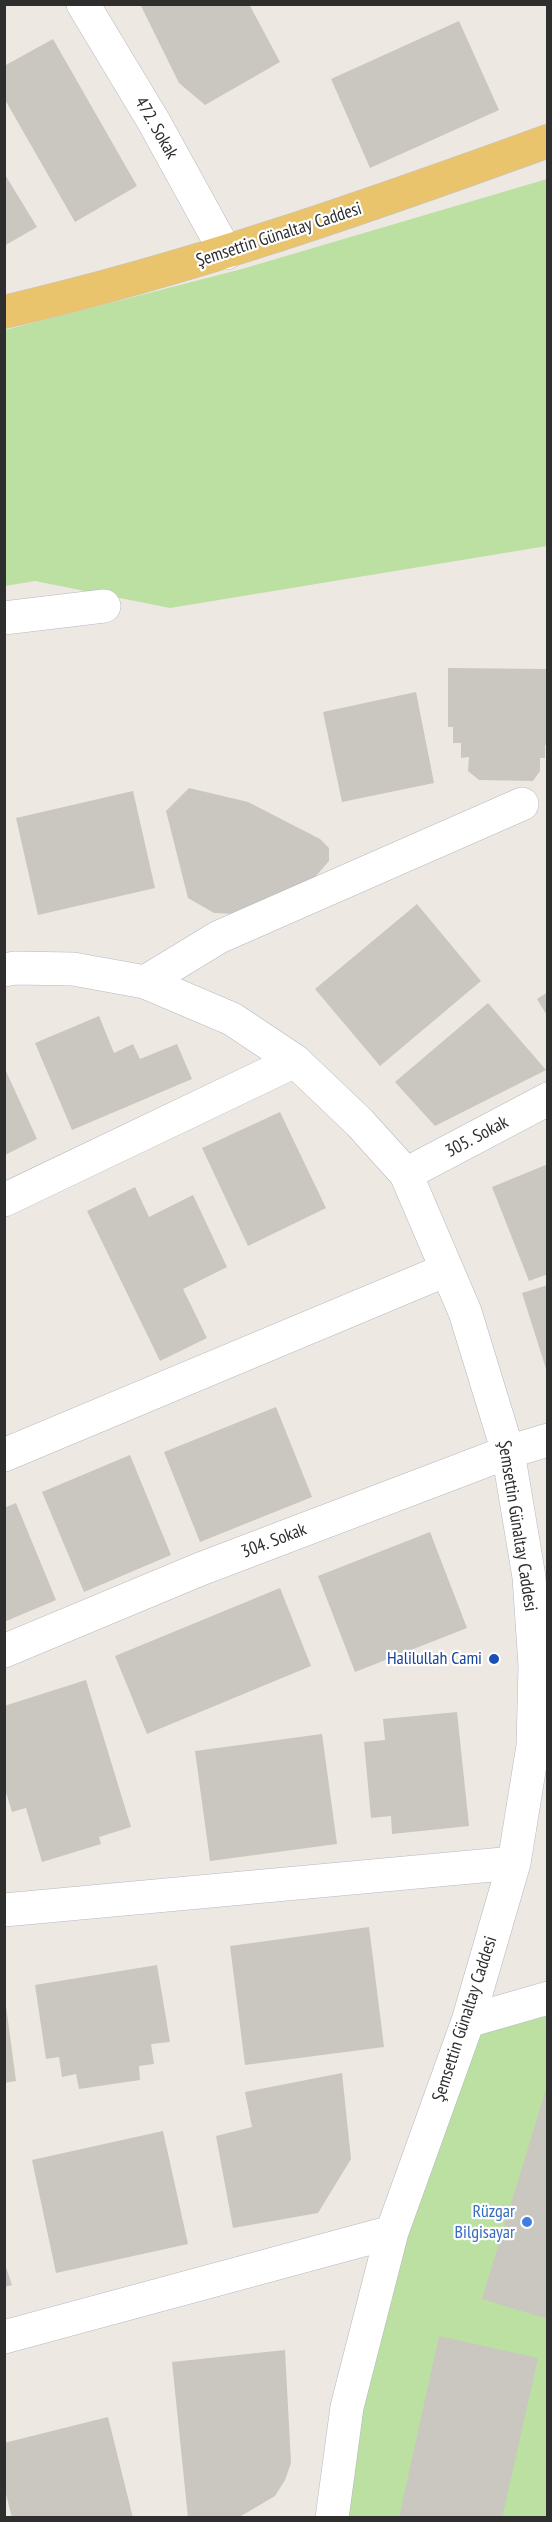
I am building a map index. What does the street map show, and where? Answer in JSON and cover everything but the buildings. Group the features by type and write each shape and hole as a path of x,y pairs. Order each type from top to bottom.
{"main road":[{"name":"Şemsettin Günaltay Caddesi","path":"4,312 226,253 373,205 548,141"}],"street":[{"name":"472. Sokak","path":"83,4 154,122 226,253"},
{"path":"4,618 104,606"},
{"path":"145,982 219,937 522,804"},
{"name":"Şemsettin Günaltay Caddesi","path":"4,970 15,968 73,969 145,982 232,1019 295,1061 360,1123 406,1174 465,1312 508,1452 528,1578 540,1744 514,1863 468,2021 392,2232 347,2407 332,2517"},
{"path":"4,1200 295,1061"},
{"name":"305. Sokak","path":"406,1174 548,1100"},
{"path":"4,1455 446,1270"},
{"name":"304. Sokak","path":"4,1651 198,1570 508,1452 548,1440"},
{"path":"4,1910 514,1863"},
{"path":"468,2021 548,1998"},
{"path":"4,2337 392,2232"}],"green space":[{"path":"547,179 547,546 170,608 35,581 5,586 5,330 242,269"},
{"path":"547,1998 547,2517 332,2518 333,2502 468,2021"}],"place":[{"name":"Halilullah Cami","path":"494,1659"},
{"name":"Rüzgar Bilgisayar","path":"527,2222"}]}
